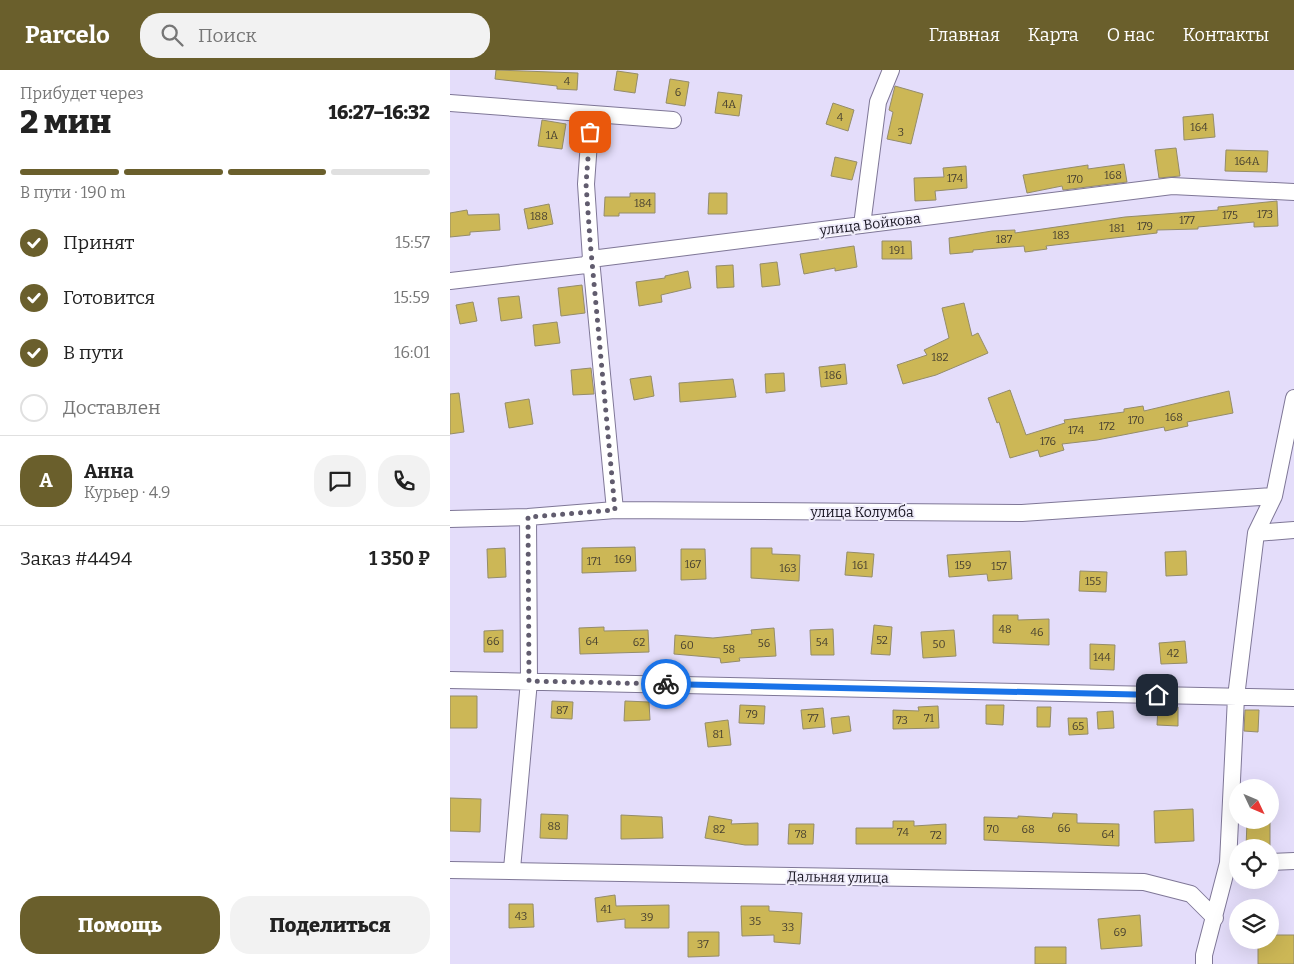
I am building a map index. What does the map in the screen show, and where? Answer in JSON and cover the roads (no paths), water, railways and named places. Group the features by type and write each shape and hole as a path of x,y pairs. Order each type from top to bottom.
{"street":[{"path":"862,225 878,102 891,70"},
{"path":"450,103 674,120"},
{"path":"591,114 586,184 591,259 615,510"},
{"name":"улица Войкова","path":"450,280 586,265 591,259 1172,186 1294,192"},
{"path":"1233,839 1236,697 1256,533 1274,496 1294,398"},
{"name":"улица Колумба","path":"450,519 528,517 615,510 1022,513 1274,496"},
{"path":"512,869 529,681 528,517"},
{"path":"1256,533 1294,530"},
{"path":"450,680 1294,698"},
{"path":"1279,862 1294,861"},
{"name":"Дальняя улица","path":"450,870 512,869 707,875 1144,882 1190,894 1215,918"},
{"path":"1204,964 1204,955 1229,875"}]}
